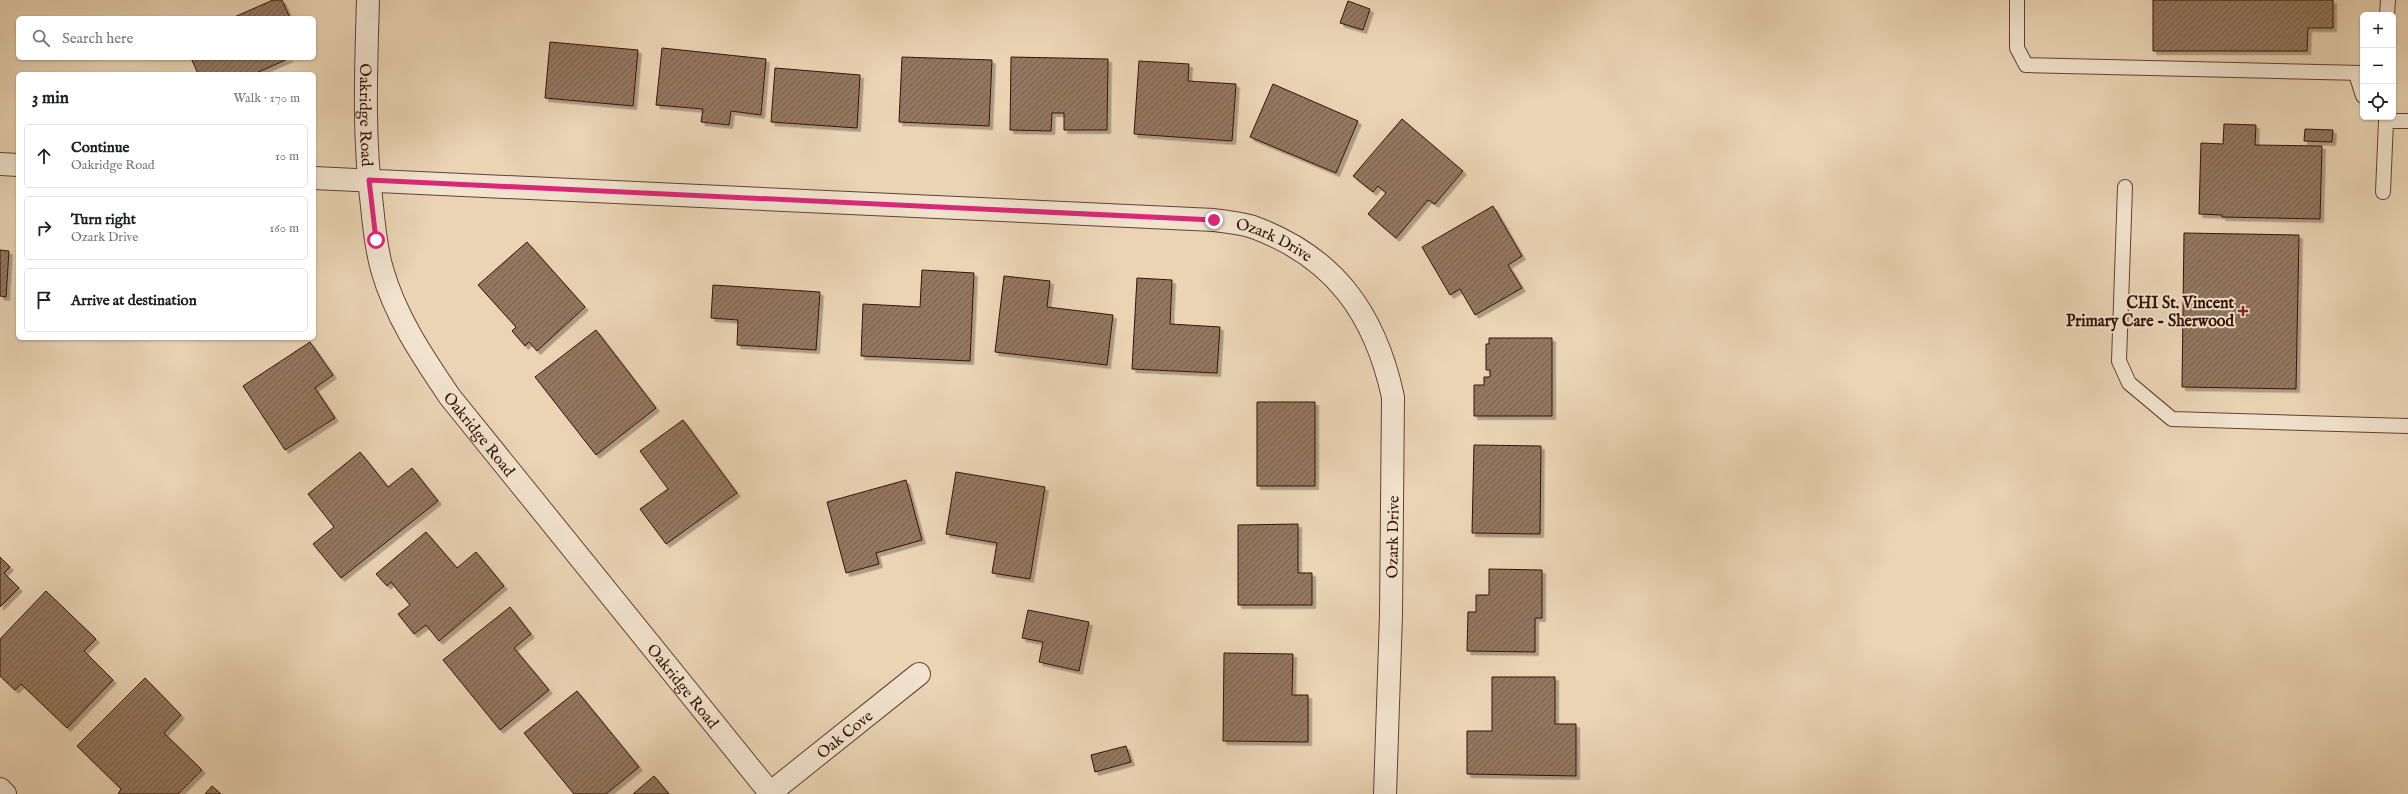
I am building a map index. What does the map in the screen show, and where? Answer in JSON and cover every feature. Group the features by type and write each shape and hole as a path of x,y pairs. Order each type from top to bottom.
{"street":[{"name":"Oakridge Road","path":"368,0 365,110 369,180 376,240 382,269 393,300 416,347 450,397 771,793"},
{"path":"0,164 16,165"},
{"name":"Ozark Drive","path":"316,178 1214,220 1252,227 1279,239 1318,262 1357,304 1372,329 1386,365 1393,397 1391,615 1385,794"},
{"name":"Oak Cove","path":"771,793 919,674"},
{"path":"0,789 5,794"}],"lane":[{"path":"2017,0 2017,48 2026,66 2360,73"},
{"path":"2387,12 2388,0"},
{"path":"2381,120 2383,192"},
{"path":"2394,120 2408,121"},
{"path":"2125,187 2119,360 2129,383 2172,419 2408,426"}],"building":[{"path":"273,0 282,0 289,16 237,16"},
{"path":"2153,0 2333,0 2333,28 2308,28 2307,51 2153,51"},
{"path":"1348,1 1370,9 1363,30 1340,23"},
{"path":"550,42 638,50 633,106 545,98"},
{"path":"662,48 766,59 761,115 731,111 729,125 701,122 703,109 656,105"},
{"path":"902,57 992,60 989,126 899,122"},
{"path":"1011,57 1108,59 1107,130 1064,130 1064,113 1052,113 1051,131 1010,130"},
{"path":"192,60 286,60 258,72 197,72"},
{"path":"1139,61 1189,64 1188,81 1236,84 1232,141 1134,134"},
{"path":"775,68 860,75 857,128 771,122"},
{"path":"1273,84 1358,121 1336,173 1250,137"},
{"path":"1402,119 1463,171 1435,204 1428,200 1396,238 1368,214 1386,193 1378,186 1373,192 1353,176"},
{"path":"2224,124 2256,125 2255,145 2322,146 2320,219 2222,217 2222,215 2199,214 2201,143 2223,144"},
{"path":"2305,129 2333,130 2332,142 2304,141"},
{"path":"1493,206 1522,256 1508,265 1522,288 1475,315 1460,289 1450,295 1422,247"},
{"path":"2184,233 2299,235 2296,389 2182,387"},
{"path":"527,242 585,307 537,351 529,342 525,346 512,331 516,327 478,285"},
{"path":"0,250 9,251 6,297 0,296"},
{"path":"922,270 974,273 970,361 861,356 863,304 920,307"},
{"path":"1004,276 1050,281 1047,307 1113,315 1107,365 995,352"},
{"path":"1137,278 1172,280 1170,324 1220,327 1217,373 1132,369"},
{"path":"713,285 820,292 816,350 737,345 738,320 711,318"},
{"path":"596,330 656,408 596,455 535,377"},
{"path":"1489,338 1552,338 1552,416 1474,416 1474,385 1484,385 1484,377 1490,377 1490,370 1486,370 1486,344 1489,344"},
{"path":"310,342 333,375 315,388 335,418 285,450 243,386"},
{"path":"1257,402 1315,402 1315,486 1257,486"},
{"path":"683,420 737,493 666,544 640,509 668,489 640,451"},
{"path":"1474,445 1541,446 1540,534 1472,533"},
{"path":"360,452 388,487 412,468 438,501 341,578 313,544 334,527 308,494"},
{"path":"956,472 1045,487 1030,579 992,573 997,543 946,534"},
{"path":"906,480 922,540 876,553 879,564 846,573 827,502"},
{"path":"1298,524 1298,573 1312,573 1312,605 1238,605 1238,525"},
{"path":"426,532 457,568 476,552 504,586 439,641 426,625 414,634 398,614 410,605 391,582 387,586 376,574"},
{"path":"0,557 10,567 4,573 19,588 0,607"},
{"path":"1489,569 1542,570 1542,618 1535,618 1535,652 1467,651 1468,612 1476,612 1476,595 1489,595"},
{"path":"46,591 96,639 84,651 113,680 67,728 21,684 15,690 0,676 0,639"},
{"path":"510,607 531,634 514,648 549,690 500,730 443,660"},
{"path":"1028,610 1089,622 1079,671 1039,662 1043,642 1022,638"},
{"path":"1224,653 1293,654 1292,695 1308,695 1308,742 1223,741"},
{"path":"1492,677 1555,677 1555,724 1576,724 1576,776 1467,774 1467,731 1492,731"},
{"path":"145,678 181,715 164,733 202,770 178,794 118,794 121,789 77,746"},
{"path":"577,691 639,767 606,794 574,794 524,733"},
{"path":"1126,746 1131,762 1095,772 1091,755"},
{"path":"654,776 669,794 633,794"},
{"path":"212,786 221,794 205,794"}],"place":[{"name":"CHI St. Vincent Primary Care - Sherwood","path":"2243,311"}],"route":[{"path":"376,240 369,180 1214,220"}]}
